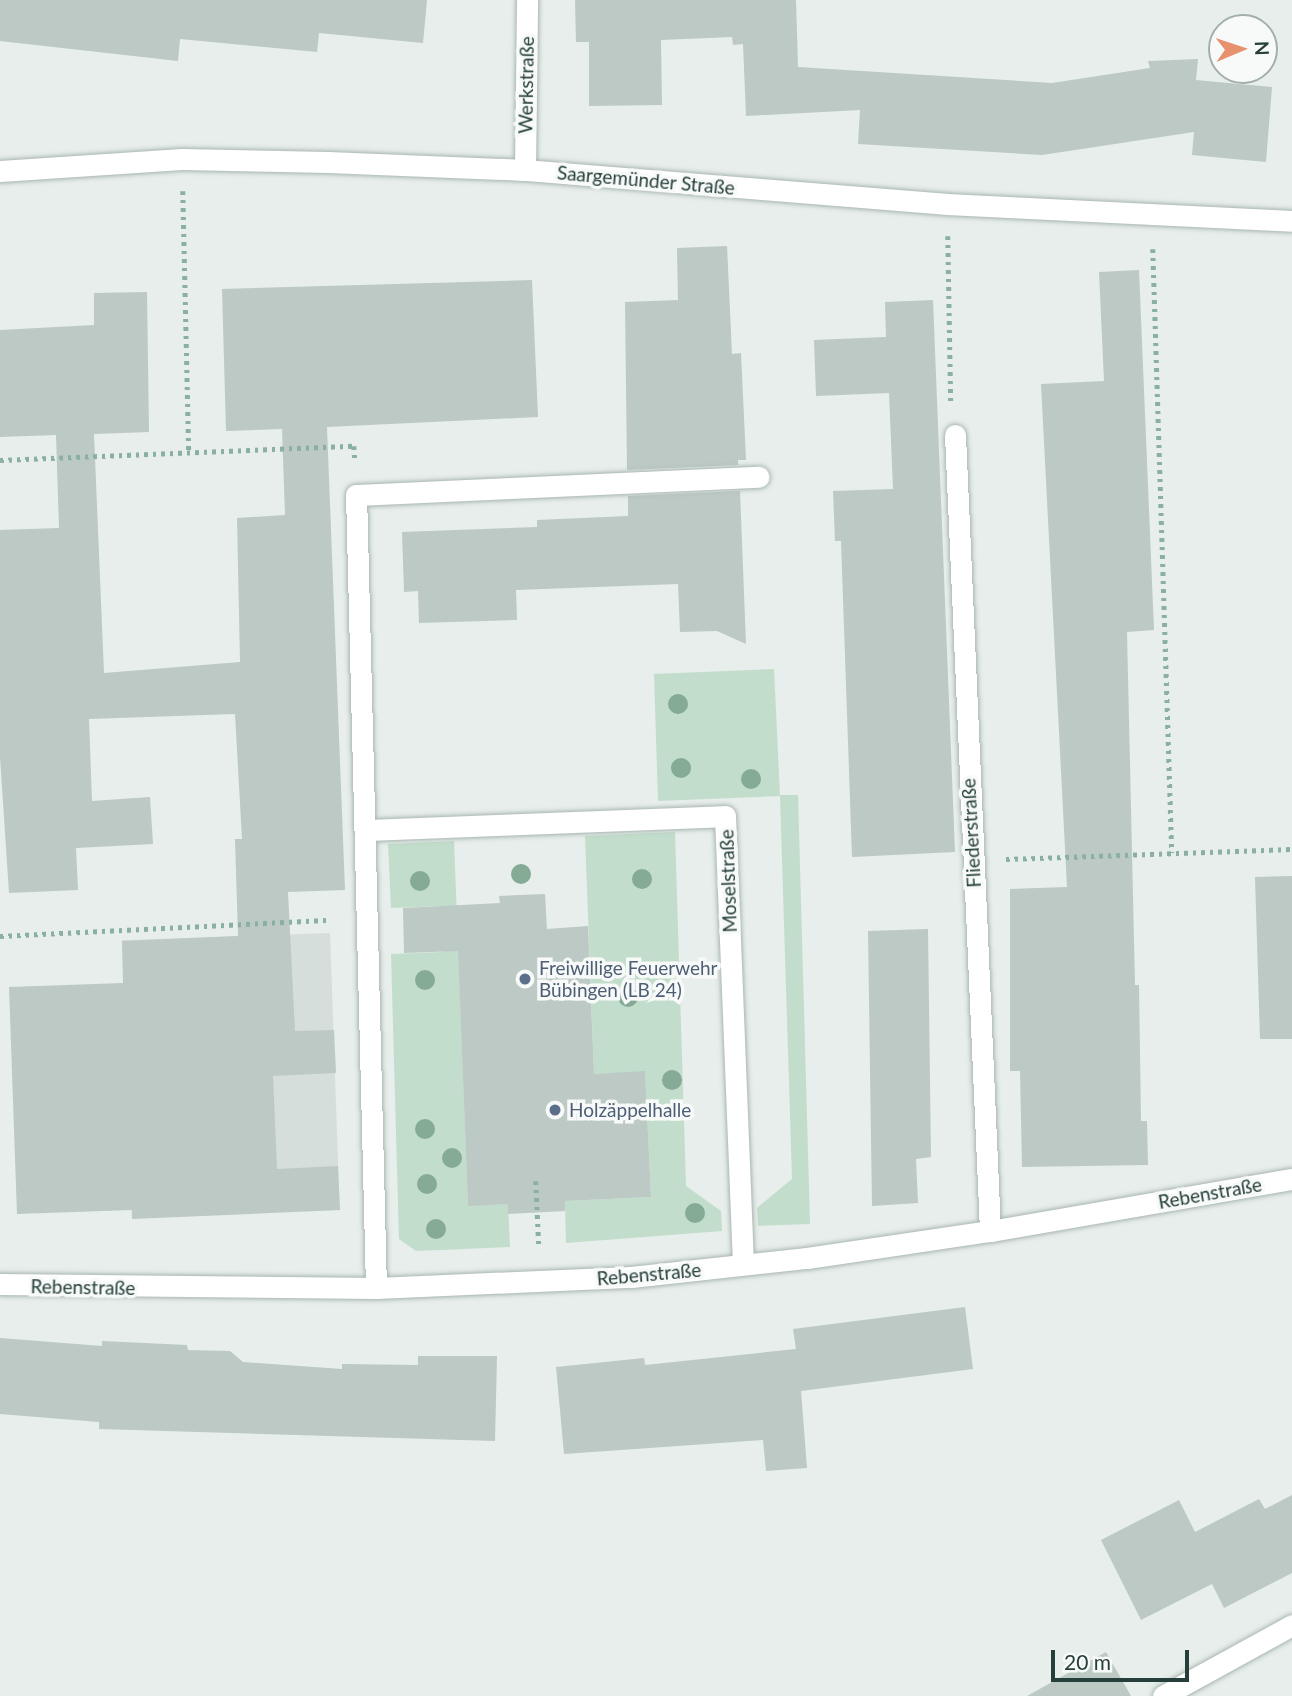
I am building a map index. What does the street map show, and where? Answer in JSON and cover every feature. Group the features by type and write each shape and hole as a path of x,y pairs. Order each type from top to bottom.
{"street":[{"name":"Werkstraße","path":"525,170 527,0"},
{"name":"Saargemünder Straße","path":"0,171 182,159 525,170 947,204 1292,221"},
{"name":"Fliederstraße","path":"955,435 990,1231"},
{"path":"376,1288 356,495 759,477"},
{"name":"Moselstraße","path":"365,830 725,816 743,1264"},
{"name":"Rebenstraße","path":"0,1284 376,1288 540,1283 743,1264 990,1231 1292,1179"},
{"path":"1163,1696 1292,1625"}],"path":[{"path":"182,159 188,453"},
{"path":"948,236 955,435"},
{"path":"1153,247 1172,853"},
{"path":"0,460 354,446 356,495"},
{"path":"972,860 1292,849"},
{"path":"0,936 367,918"},
{"path":"536,1181 540,1283"}],"shaded area":[{"path":"330,933 340,1210 132,1217 122,940"}],"green space":[{"path":"774,669 780,795 798,795 810,1224 758,1226 757,1208 792,1179 780,796 658,801 654,674"},
{"path":"675,832 686,1186 721,1211 722,1231 566,1243 565,1201 651,1197 645,1072 594,1074 585,836"},
{"path":"454,841 468,1205 508,1204 510,1247 416,1251 399,1239 391,954 443,952 441,906 391,908 388,844"}],"building":[{"path":"0,0 427,0 423,43 319,33 317,52 180,39 178,61 0,41"},
{"path":"575,0 796,0 798,67 1052,83 1150,68 1148,61 1198,59 1196,80 1208,81 1208,84 1272,87 1266,162 1192,155 1194,132 1042,155 858,144 860,110 746,116 743,44 733,45 732,37 661,40 662,105 589,106 589,42 576,42"},
{"path":"727,246 732,354 741,353 746,460 738,460 738,465 627,470 625,302 678,300 677,248"},
{"path":"1139,270 1154,630 1127,632 1135,985 1139,985 1141,1121 1147,1121 1148,1165 1022,1167 1020,1071 1010,1071 1010,889 1067,887 1041,384 1104,381 1099,272"},
{"path":"532,280 538,417 327,427 345,890 288,892 295,1031 334,1030 336,1073 273,1076 277,1169 338,1166 340,1210 132,1219 132,1210 17,1214 9,987 123,983 122,941 238,936 235,839 242,839 235,714 89,719 92,801 150,797 153,844 76,848 78,890 9,893 0,757 0,530 59,528 56,435 0,437 0,330 94,325 94,293 147,292 149,432 94,434 104,673 240,662 237,518 285,515 282,429 226,431 222,289"},
{"path":"933,300 955,852 852,857 841,541 835,541 833,491 893,489 889,393 816,396 814,340 886,337 885,302"},
{"path":"740,491 746,644 717,631 680,632 678,584 516,590 517,620 419,623 418,591 404,592 402,532 537,527 537,520 628,516 628,496"},
{"path":"1292,876 1292,1039 1260,1039 1255,877"},
{"name":"Holzäppelhalle","path":"545,894 547,929 588,926 594,1074 645,1071 651,1197 565,1201 565,1211 508,1214 508,1204 468,1206 458,951 404,953 403,908 500,903 499,896"},
{"path":"928,929 931,1157 916,1159 918,1203 872,1206 868,931"},
{"path":"965,1307 973,1369 801,1391 807,1468 766,1471 763,1440 564,1454 556,1367 644,1358 645,1365 796,1349 793,1329"},
{"path":"0,1338 102,1346 102,1341 187,1345 188,1350 230,1351 243,1362 342,1369 342,1364 418,1365 418,1356 497,1356 495,1441 99,1429 99,1422 0,1414"},
{"path":"1292,1495 1292,1573 1224,1608 1212,1584 1141,1620 1101,1540 1179,1500 1195,1532 1259,1499 1265,1509"},
{"path":"1106,1652 1131,1696 1027,1696"}],"place":[{"name":"Freiwillige Feuerwehr Bübingen (LB 24)","path":"525,979"},
{"name":"Holzäppelhalle","path":"555,1110"}]}
